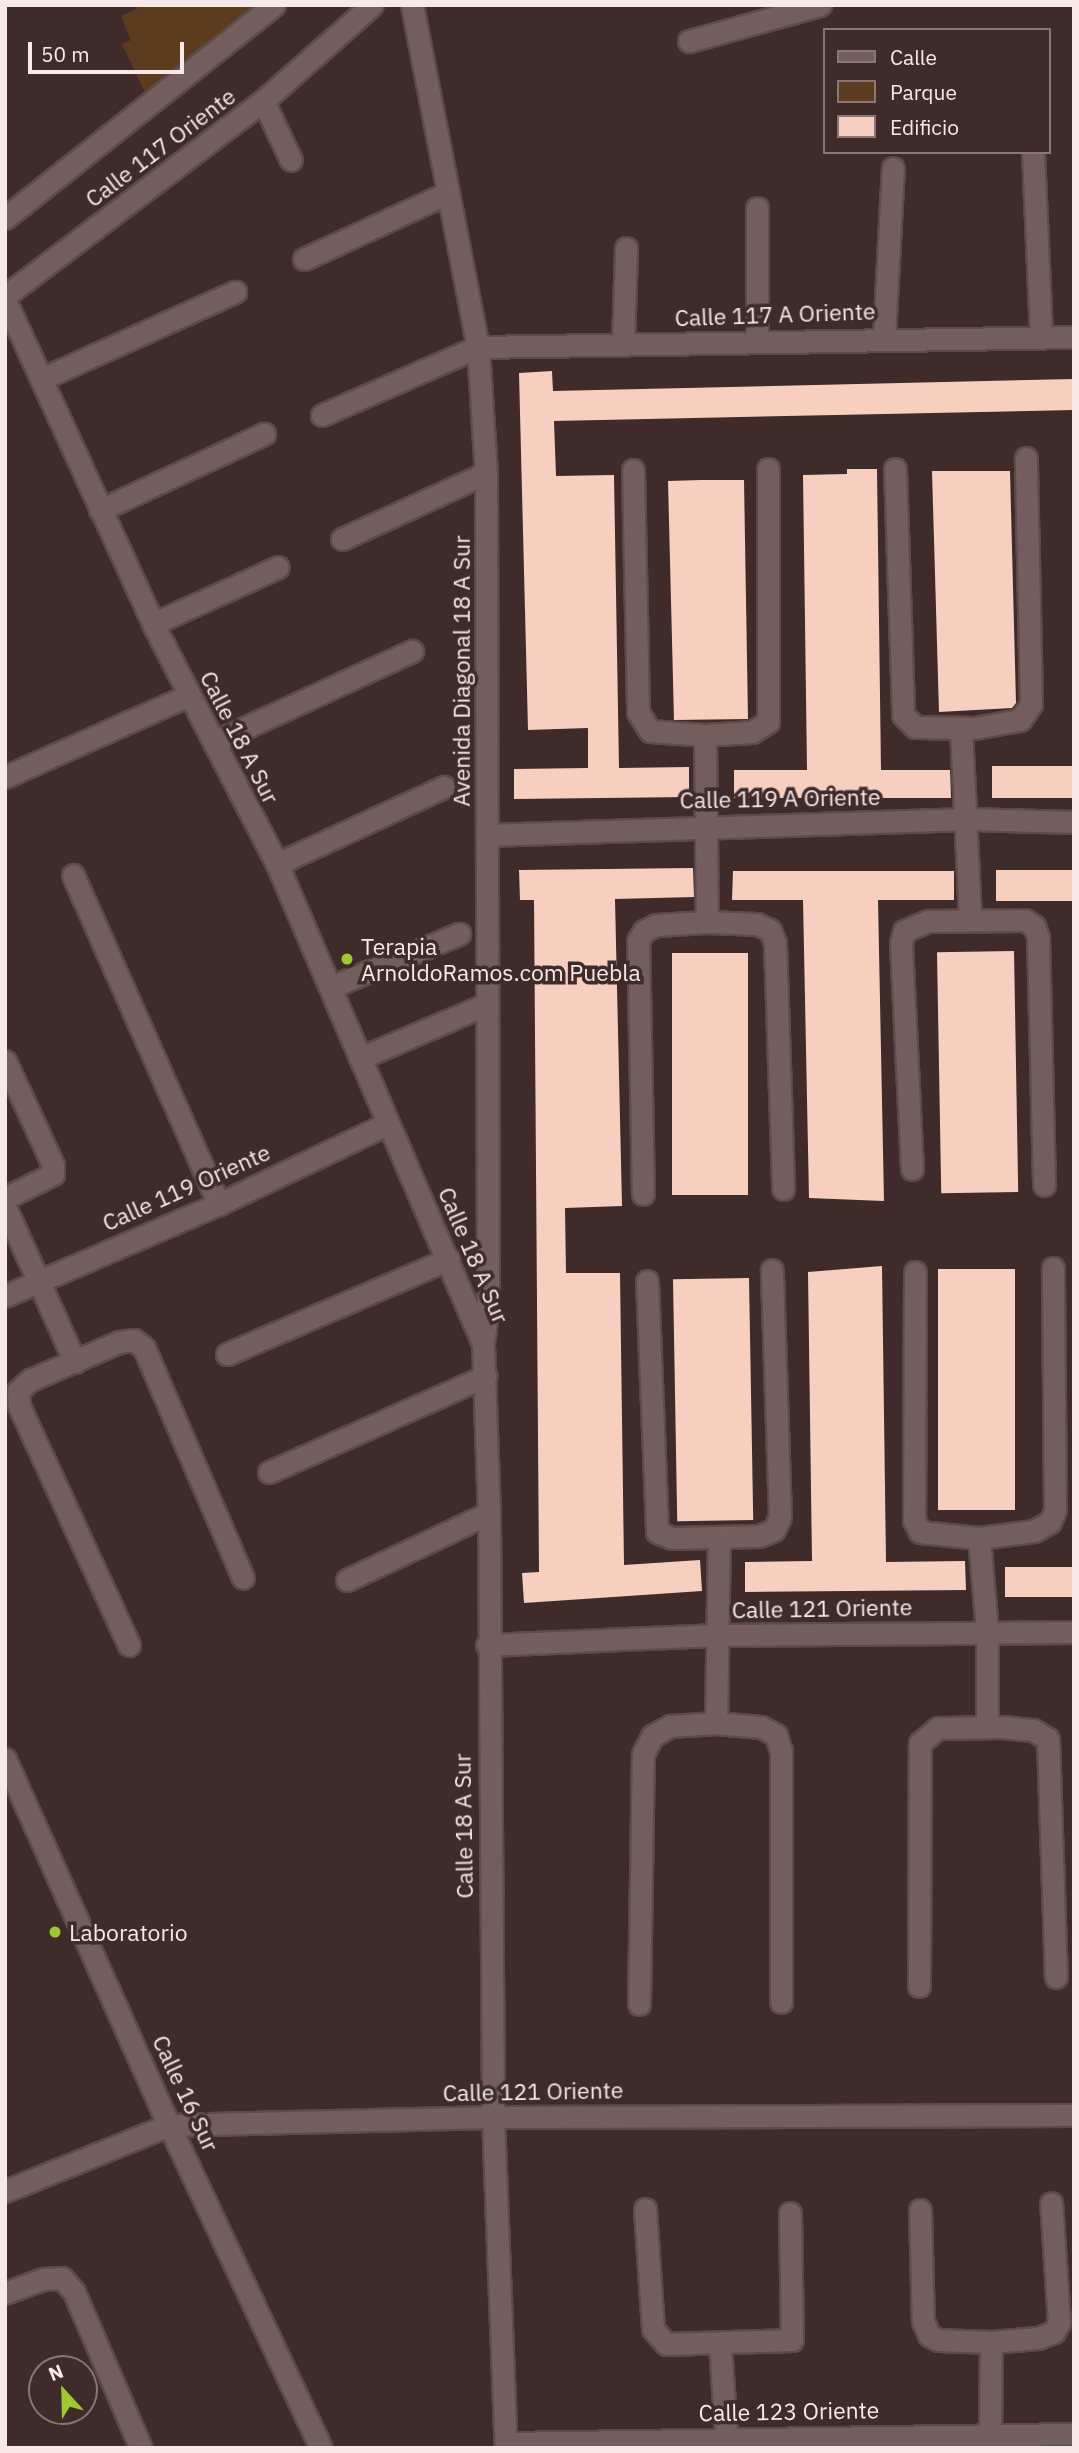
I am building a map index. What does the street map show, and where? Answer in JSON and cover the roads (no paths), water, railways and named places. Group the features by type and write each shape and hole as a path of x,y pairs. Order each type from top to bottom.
{"street":[{"name":"Calle 117 Oriente","path":"5,218 274,5"},
{"name":"Calle 117 Oriente","path":"5,298 263,102 372,5"},
{"name":"Avenida Diagonal 18 A Sur","path":"412,5 445,194 478,347 486,473 488,1300 483,1344"},
{"path":"689,41 820,5"},
{"path":"263,102 291,160"},
{"path":"1033,154 1041,336"},
{"path":"884,337 893,168"},
{"path":"304,259 445,194"},
{"path":"757,208 757,339"},
{"path":"623,345 626,248"},
{"path":"41,379 235,292"},
{"name":"Calle 18 A Sur","path":"5,298 153,624 277,864 387,1124 449,1259 483,1344 489,1513 487,1645 493,2117 506,2445"},
{"name":"Calle 117 A Oriente","path":"478,347 623,345 757,339 1074,337"},
{"path":"322,415 478,347"},
{"path":"100,509 264,434"},
{"path":"895,469 900,705 908,723 915,727 1008,725 1020,720 1031,704 1026,458"},
{"path":"634,470 638,712 641,724 650,731 705,735 752,732 768,722 768,470"},
{"path":"342,539 486,473"},
{"path":"153,624 278,567"},
{"path":"214,742 412,651"},
{"path":"5,777 189,695"},
{"path":"961,728 970,920"},
{"path":"705,735 707,922"},
{"path":"277,864 444,787"},
{"name":"Calle 119 A Oriente","path":"488,835 704,826 967,820 1074,822"},
{"path":"73,875 219,1204"},
{"path":"912,1169 901,943 904,931 915,923 1025,920 1034,926 1038,937 1044,1185"},
{"path":"643,1194 638,941 644,931 656,925 707,922 757,924 769,930 775,943 783,1189"},
{"path":"331,987 459,934"},
{"path":"360,1058 487,1004"},
{"path":"5,1061 53,1164 53,1174 5,1198"},
{"name":"Calle 119 Oriente","path":"5,1296 219,1204 387,1124"},
{"path":"5,1208 75,1362"},
{"path":"227,1354 449,1259"},
{"path":"915,1272 914,1520 920,1532 979,1538 1034,1531 1050,1522 1055,1510 1053,1268"},
{"path":"647,1281 657,1532 672,1538 759,1536 774,1530 780,1517 772,1270"},
{"path":"129,1645 19,1406 18,1391 30,1380 120,1342 134,1340 144,1348 243,1578"},
{"path":"269,1472 485,1376"},
{"path":"347,1580 489,1513"},
{"path":"979,1538 987,1631 987,1726"},
{"path":"716,1723 719,1539"},
{"name":"Calle 121 Oriente","path":"487,1645 719,1635 1074,1632"},
{"path":"639,2004 643,1754 652,1736 670,1726 716,1723 761,1727 776,1735 781,1751 781,2002"},
{"path":"919,1986 920,1743 938,1728 987,1726 1033,1730 1048,1739 1056,1977"},
{"name":"Calle 16 Sur","path":"5,1759 169,2125 321,2448"},
{"name":"Calle 121 Oriente","path":"5,2191 169,2125 493,2117 1074,2115"},
{"path":"920,2210 923,2321 929,2335 938,2340 990,2342 1054,2332 1059,2322 1051,2203"},
{"path":"645,2209 653,2329 659,2340 720,2345 792,2340 790,2213"},
{"path":"5,2293 43,2278 62,2278 74,2292 141,2448"},
{"path":"990,2342 990,2442"},
{"path":"720,2345 726,2443"},
{"name":"Calle 123 Oriente","path":"506,2445 990,2442 1074,2434"}],"place":[{"name":"Terapia ArnoldoRamos.com Puebla","path":"347,959"},
{"name":"Laboratorio","path":"55,1932"}]}
